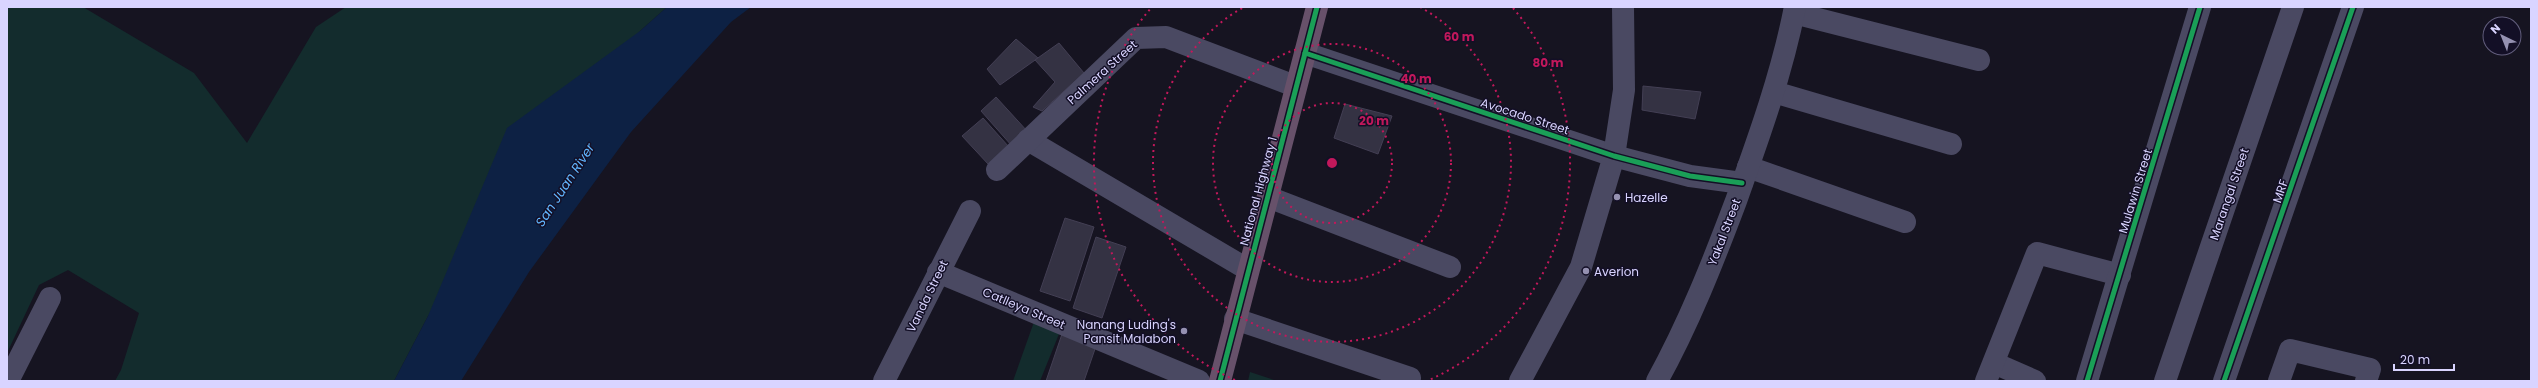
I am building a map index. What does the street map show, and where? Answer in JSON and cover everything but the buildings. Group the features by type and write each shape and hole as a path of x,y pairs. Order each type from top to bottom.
{"highway":[{"name":"National Highway 1","path":"1220,381 1247,269 1268,197 1295,86 1317,7"}],"street":[{"path":"1520,381 1581,267 1614,156 1624,90 1623,7"},
{"name":"Mulawin Street","path":"2087,381 2200,7"},
{"name":"Marangal Street","path":"2165,381 2293,7"},
{"name":"MRF","path":"2224,381 2353,7"},
{"path":"1794,10 1979,60"},
{"name":"Yakal Street","path":"1657,381 1676,347 1708,273 1745,175 1774,92 1794,10"},
{"name":"Palmera Street","path":"997,170 1136,38 1166,37 1295,86"},
{"name":"Avocado Street","path":"1305,53 1614,156 1690,176 1745,175 1905,222"},
{"path":"1774,92 1951,144"},
{"path":"1028,140 1247,269"},
{"path":"1268,197 1450,267"},
{"name":"Vanda Street","path":"884,381 970,211"},
{"path":"2035,381 1990,372 2037,253 2120,275"},
{"name":"Catlleya Street","path":"938,272 1199,381"},
{"path":"8,381 50,298"},
{"path":"1235,319 1410,378"},
{"path":"2279,381 2290,350 2370,369 2366,381"}],"green space":[{"path":"7,7 83,7 194,73 247,143 316,27 346,7 667,7 640,31 428,316 394,381 115,381 121,370 139,313 68,270 39,285 7,353"},
{"path":"1035,319 1061,329 1040,381 1013,381"},
{"path":"1250,372 1277,381 1248,381"}],"water":[{"name":"San Juan River","path":"667,7 751,7 731,22 631,132 529,272 461,381 394,381 428,316 507,128 640,31"}],"cycle path":[{"path":"1220,381 1317,7"},
{"path":"2087,381 2200,7"},
{"path":"2224,381 2353,7"},
{"path":"1305,53 1614,156 1690,176 1742,183"}],"place":[{"name":"Hazelle","path":"1617,197"},
{"name":"Averion","path":"1586,271"},
{"name":"Nanang Luding's Pansit Malabon","path":"1184,331"}]}
